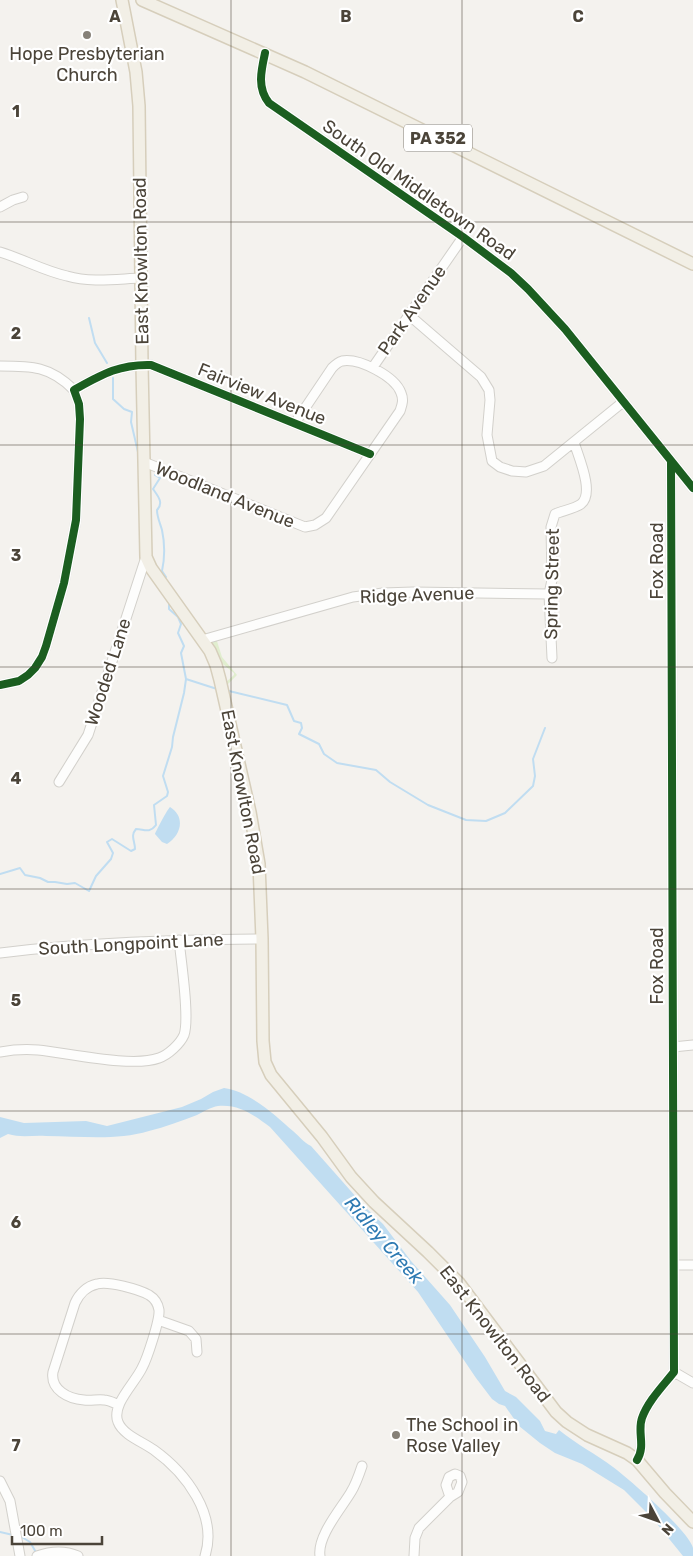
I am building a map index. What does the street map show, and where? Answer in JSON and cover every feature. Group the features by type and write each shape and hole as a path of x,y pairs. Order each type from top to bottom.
{"main road":[{"name":"East Knowlton Road","path":"122,0 132,46 138,89 146,557 151,568 202,640 213,658 218,672 254,832 259,864 265,1062 271,1074 322,1137 351,1177 374,1202 458,1282 556,1412 587,1435 627,1453 637,1460 693,1522"},
{"name":"PA 352","path":"142,0 264,53 693,264"}],"street":[{"name":"South Old Middletown Road","path":"264,53 260,83 263,94 269,103 512,273 565,329 693,488"},
{"path":"0,207 24,197"},
{"name":"Park Avenue","path":"295,423 332,368 340,361 352,361 373,367 462,237"},
{"path":"0,252 57,274 75,278 95,280 141,278"},
{"path":"409,315 481,377 489,390 488,448 492,461 512,471 526,472 544,466 623,402"},
{"path":"74,390 108,371 142,365"},
{"name":"Fairview Avenue","path":"142,365 151,365 370,454"},
{"path":"0,366 43,368 57,375 74,390 80,419 76,520 64,583 42,657 28,675 19,681 0,686"},
{"name":"Woodland Avenue","path":"144,462 305,527 315,525 326,518 400,412 403,402 401,392 396,384 373,367"},
{"name":"Spring Street","path":"552,658 548,594 552,580 552,527 555,514 582,504 586,497 587,485 574,442"},
{"name":"Fox Road","path":"671,462 674,1372"},
{"name":"Wooded Lane","path":"59,782 88,735 146,557"},
{"name":"Ridge Avenue","path":"202,640 354,597 383,593 548,594"},
{"name":"South Longpoint Lane","path":"0,953 30,949 179,940 262,938"},
{"path":"0,1052 36,1050 123,1061 145,1061 160,1058 174,1049 184,1036 185,1015 179,940"},
{"path":"673,1047 693,1045"},
{"path":"674,1265 693,1265"},
{"path":"119,1406 104,1400 86,1401 69,1396 57,1389 54,1383 54,1372 75,1303 80,1294 91,1286 100,1283 112,1284 151,1296 158,1307 158,1320 144,1366 116,1413 120,1426 168,1462 182,1477 201,1505 206,1516 208,1528 205,1556"},
{"path":"158,1320 189,1332 196,1339 197,1352"},
{"path":"637,1460 641,1454 642,1447 640,1428 642,1418 652,1401 674,1372 693,1383"},
{"path":"320,1556 325,1531 352,1490 362,1466"},
{"path":"0,1481 10,1501 20,1556"},
{"path":"414,1556 415,1538 419,1528 450,1497"},
{"path":"41,1555 63,1552 78,1556"}],"green space":[{"path":"216,638 222,657 237,675 225,687 225,683 234,673 219,661 210,643 211,640"}],"water":[{"path":"170,807 178,816 180,826 176,836 167,844 162,842 155,834"},
{"name":"Ridley Creek","path":"224,1088 243,1094 261,1105 311,1146 365,1207 383,1224 411,1261 450,1305 505,1391 516,1397 540,1421 545,1431 556,1434 559,1430 632,1482 681,1530 693,1548 693,1556 683,1556 653,1519 624,1490 582,1464 555,1453 540,1443 519,1426 505,1406 492,1399 418,1292 270,1127 252,1115 233,1107 218,1106 167,1126 124,1136 22,1136 8,1134 0,1138 0,1117 24,1123 86,1121 107,1126 182,1107"}],"waterway":[{"path":"89,318 95,343 107,363"},
{"path":"113,378 113,399 124,409 132,412 131,422 138,452"},
{"path":"155,475 160,478 153,489 160,502 157,513 164,540 162,571 166,577"},
{"path":"0,874 20,868 25,875 48,882 75,883 89,891 96,876 111,859 113,853 107,842 112,839 131,851 135,849 133,836 136,829 149,830 156,825 154,805 167,796 168,792 163,776 172,747 186,679 181,653 184,646 178,633 181,624 178,617 169,609 169,603"},
{"path":"186,679 217,689"},
{"path":"229,691 287,705 294,721 301,723 302,728 299,734 319,744 324,754 337,763 376,770 390,782 428,805 466,820 486,821 505,813 533,786 535,776 533,759 545,728"},
{"path":"0,1532 13,1535"},
{"path":"20,1536 30,1542 37,1554"}],"cycle path":[{"path":"265,53 261,85 269,103 463,237 511,273 565,329 693,488"},
{"path":"0,685 19,681 35,668 42,657 64,583 76,520 80,419 79,404 74,390 102,375 129,366 151,365 370,454"},
{"path":"637,1460 641,1450 640,1428 642,1418 652,1400 674,1372 671,462"}],"place":[{"name":"Hope Presbyterian Church","path":"87,35"},
{"name":"The School in Rose Valley","path":"396,1435"}]}
